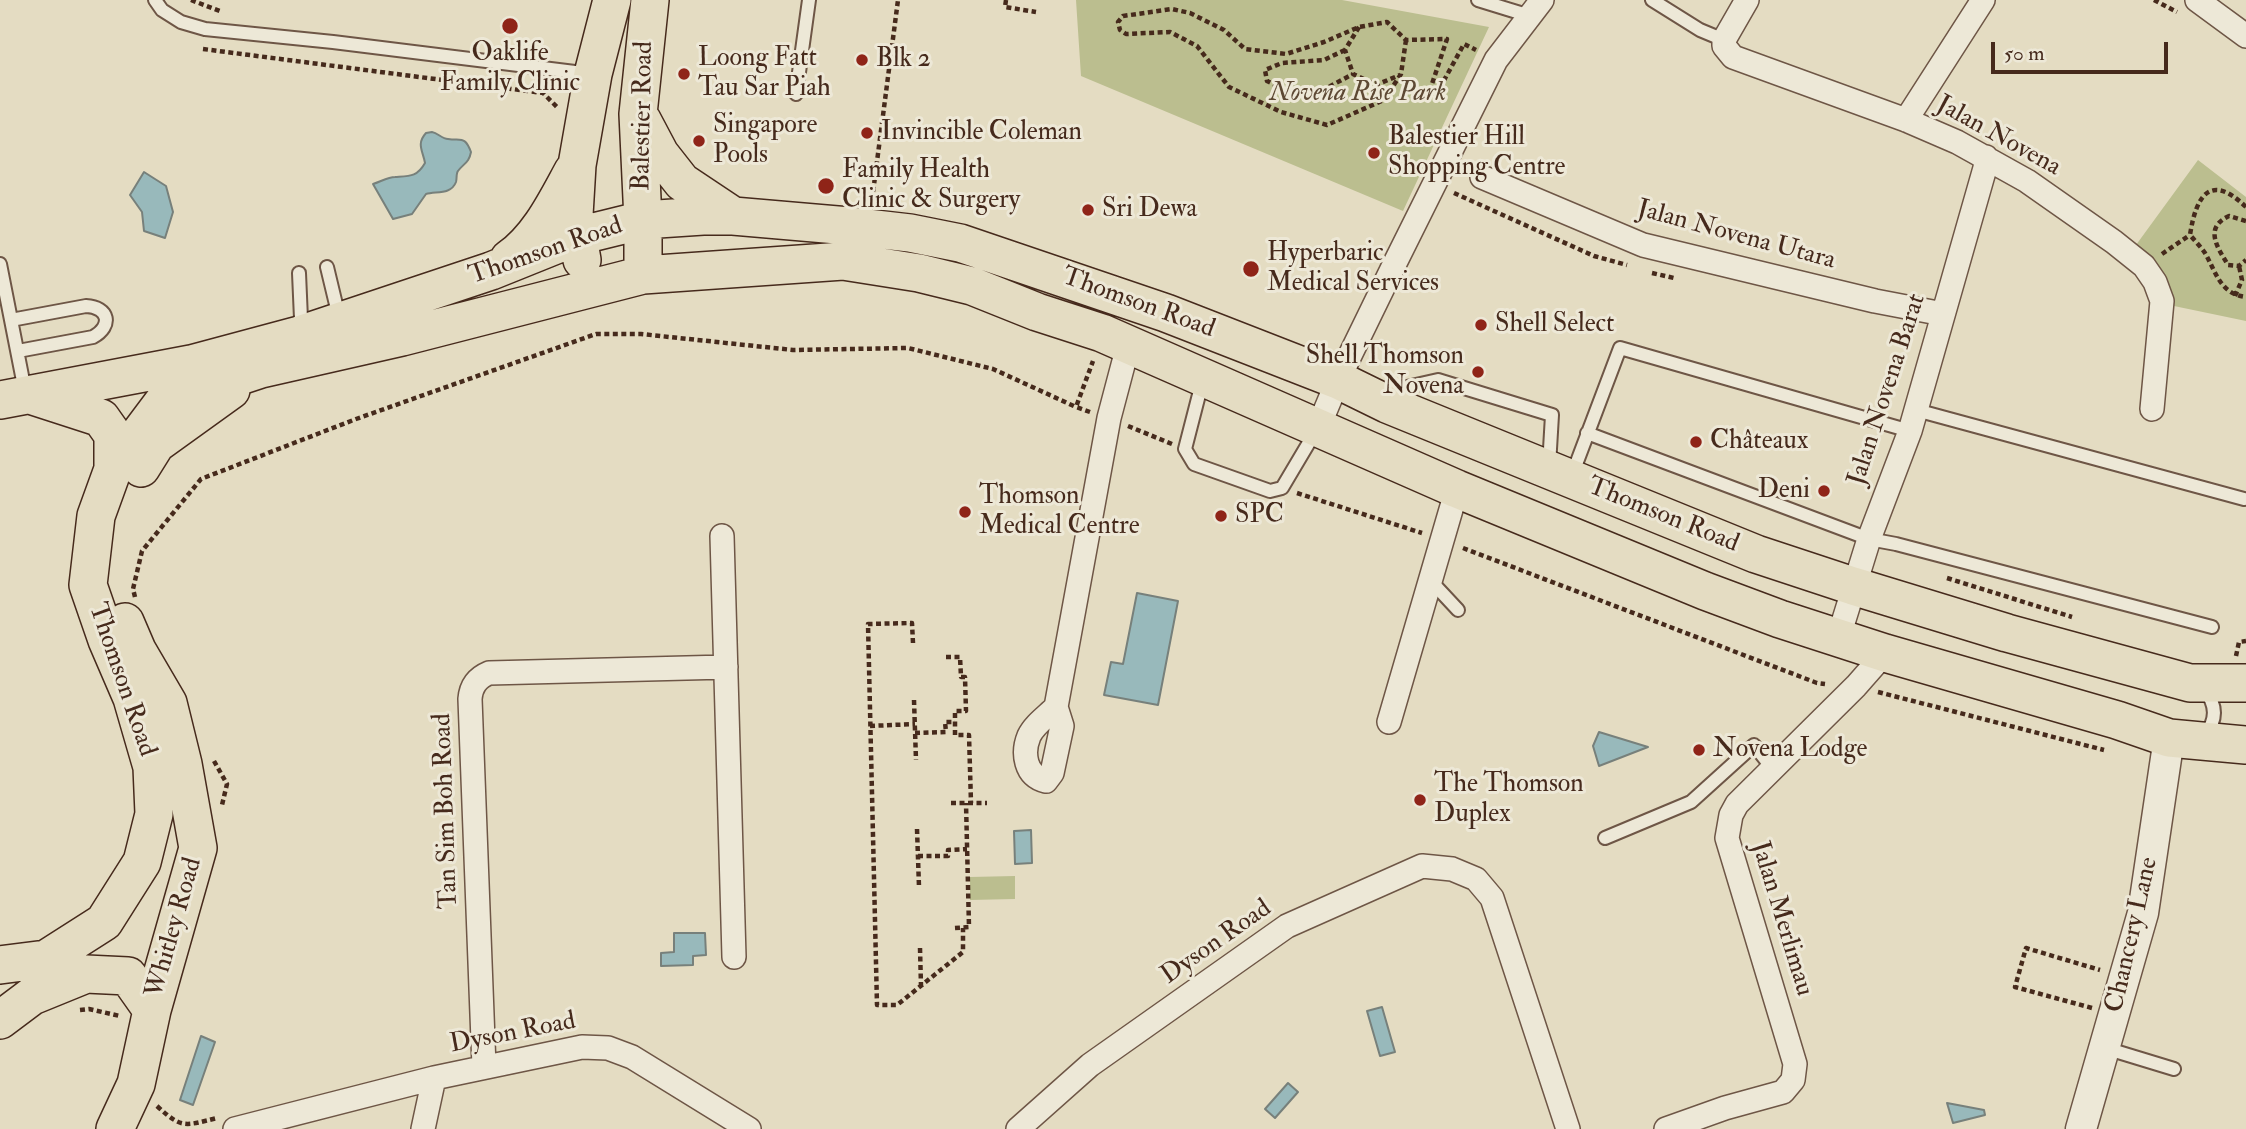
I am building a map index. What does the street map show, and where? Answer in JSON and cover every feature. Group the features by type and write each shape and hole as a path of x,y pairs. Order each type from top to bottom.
{"main road":[{"name":"Balestier Road","path":"586,288 574,215 577,165 593,74 612,0"},
{"name":"Balestier Road","path":"643,275 638,114 650,0"},
{"path":"638,114 660,154 682,182 739,217 794,265"},
{"path":"491,271 520,251 536,233 577,165"},
{"name":"Thomson Road","path":"13,397 176,367 299,335 491,271 578,236 643,220 739,217 898,231 960,243 1154,309 1338,380 1387,404 1756,554 2007,633 2190,683 2228,678"},
{"name":"Thomson Road","path":"0,965 46,959 104,922 142,862 154,814 152,767 132,698 107,640 88,585 96,516 113,469 164,401 261,369 402,337 643,275 843,261 972,286 1115,339 1369,452 1734,603 1885,653 2117,720 2212,742"},
{"path":"183,764 168,703 137,650 111,589 113,554 122,497 156,444 261,369"},
{"path":"13,397 101,418 113,435 113,469"},
{"path":"1369,452 1387,404"},
{"name":"Whitley Road","path":"115,1129 136,1084 152,1010 198,848 183,764 132,698"},
{"path":"0,1020 32,996 86,974 128,976 152,1010"}],"street":[{"path":"1724,40 1747,0"},
{"path":"1906,120 1983,0"},
{"path":"2197,0 2246,36"},
{"path":"1318,428 1338,380 1496,60 1538,5"},
{"name":"Jalan Novena","path":"1724,40 1724,46 1733,57 1906,120 1986,157 2027,181 2144,266 2155,282 2162,301 2152,409"},
{"name":"Jalan Novena Barat","path":"1838,639 1869,539 1913,421 1986,157"},
{"name":"Jalan Novena Utara","path":"1482,177 1643,245 1863,298 1943,314"},
{"name":"Thomson Road","path":"1056,707 1109,418 1115,339"},
{"path":"1389,722 1457,489"},
{"path":"722,536 734,957"},
{"name":"Jalan Merlimau","path":"1666,1129 1725,1108 1783,1092 1793,1080 1795,1064 1727,838 1731,814 1737,804 1856,686 1885,653"},
{"name":"Tan Sim Boh Road","path":"484,1068 470,699 473,685 489,673 726,667"},
{"name":"Chancery Lane","path":"2081,1129 2143,913 2212,742"},
{"name":"Dyson Road","path":"1018,1129 1090,1065 1287,926 1422,866 1452,869 1476,879 1492,898 1568,1129"},
{"name":"Dyson Road","path":"235,1129 434,1078 582,1047 608,1048 632,1057 749,1129"},
{"name":"Dyson Road","path":"422,1129 434,1078"}],"lane":[{"path":"155,0 162,10 181,22 205,29 593,74"},
{"path":"796,94 808,0"},
{"path":"1478,0 1538,5"},
{"path":"1652,0 1700,30 1724,40"},
{"path":"0,264 18,351 13,397"},
{"path":"327,267 340,321"},
{"path":"299,273 299,335"},
{"path":"11,320 86,306 97,307 105,314 103,332 93,337 18,351"},
{"path":"1560,474 1587,433 1620,348 2244,499"},
{"path":"1203,379 1185,449 1194,464 1270,491 1282,488 1318,428"},
{"path":"1387,404 1398,389 1438,380 1552,415 1560,474"},
{"path":"1587,433 1869,539 2212,627"},
{"path":"1430,580 1458,610"},
{"path":"2212,742 2214,707 2208,694 2228,678"},
{"path":"2212,742 2226,732 2222,707 2228,678"},
{"path":"1605,838 1691,802 1754,745 1773,769"},
{"path":"2105,1048 2174,1069"}],"path":[{"path":"872,205 898,0"},
{"path":"1006,0 1005,7 1036,12"},
{"path":"1406,40 1401,74 1384,100 1326,125 1281,112 1229,87 1196,46 1170,32 1126,34 1119,30 1118,22 1123,16 1172,9 1191,13 1224,30 1245,50 1286,54 1359,27 1387,22 1406,40 1447,39 1430,90 1437,93 1464,44 1496,60"},
{"path":"1353,74 1321,91 1293,94 1267,81 1265,70 1282,63 1324,60 1345,50 1359,27"},
{"path":"197,48 543,93 555,103 561,113"},
{"path":"1345,50 1353,74 1376,85 1401,74"},
{"path":"2144,266 2190,235 2197,206 2207,193 2218,189 2232,193 2246,207"},
{"path":"2246,221 2229,216 2222,219 2215,233 2218,250 2228,265 2239,266 2246,260"},
{"path":"2190,235 2205,253 2221,283 2235,296 2246,297"},
{"path":"2235,296 2242,280 2239,266"},
{"path":"142,551 201,479 356,419 596,334 640,334 723,345 793,350 908,348 993,369 1076,407 1185,449"},
{"path":"1076,407 1115,339"},
{"path":"1282,488 1442,540 1817,683 1856,686 2114,752"},
{"path":"1941,576 2082,621"},
{"path":"913,643 912,622 867,624 877,1006 897,1005 963,952 962,928"},
{"path":"2228,678 2239,642 2246,641"},
{"path":"946,657 960,657 961,677 965,677 966,711 955,711 955,735 969,735 969,927 955,928"},
{"path":"914,700 916,760"},
{"path":"915,733 946,732 945,722 955,722"},
{"path":"870,726 915,724"},
{"path":"951,803 987,803"},
{"path":"917,830 919,887"},
{"path":"918,856 948,856 948,849 967,849"},
{"path":"920,948 921,986"},
{"path":"2094,1008 2015,987 2026,948 2104,972"}],"green space":[{"name":"Novena Rise Park","path":"1076,0 1342,0 1489,27 1403,211 1081,76"},
{"path":"2198,160 2246,197 2246,321 2174,306 2136,245"},
{"path":"1015,876 1015,899 970,900 970,877"}],"water":[{"path":"432,132 446,139 465,141 471,152 469,158 457,172 456,182 451,189 426,194 412,214 393,219 373,184 390,178 413,175 419,171 425,163 421,141 426,133"},
{"path":"144,172 166,186 173,212 165,238 144,231 142,212 130,195"},
{"path":"1137,593 1178,601 1158,705 1104,695 1111,662 1123,664"},
{"path":"1599,732 1648,747 1599,766 1593,746"},
{"path":"1031,830 1032,863 1015,864 1014,831"},
{"path":"674,933 705,933 706,955 693,956 693,965 661,966 661,953 674,952"},
{"path":"1382,1007 1395,1052 1380,1056 1367,1011"},
{"path":"201,1036 215,1042 193,1105 180,1100"},
{"path":"1288,1083 1298,1092 1275,1118 1265,1109"},
{"path":"1947,1103 1984,1110 1985,1115 1953,1123"}],"place":[{"name":"Oaklife Family Clinic","path":"510,26"},
{"name":"Blk 2","path":"862,60"},
{"name":"Loong Fatt Tau Sar Piah","path":"684,74"},
{"name":"Invincible Coleman","path":"867,133"},
{"name":"Singapore Pools","path":"699,141"},
{"name":"Balestier Hill Shopping Centre","path":"1374,153"},
{"name":"Family Health Clinic & Surgery","path":"826,186"},
{"name":"Sri Dewa","path":"1088,210"},
{"name":"Hyperbaric Medical Services","path":"1251,269"},
{"name":"Shell Select","path":"1481,325"},
{"name":"Shell Thomson Novena","path":"1478,372"},
{"name":"Châteaux","path":"1696,442"},
{"name":"Deni","path":"1824,491"},
{"name":"Thomson Medical Centre","path":"965,512"},
{"name":"SPC","path":"1221,516"},
{"name":"Novena Lodge","path":"1699,750"},
{"name":"The Thomson Duplex","path":"1420,800"}]}
